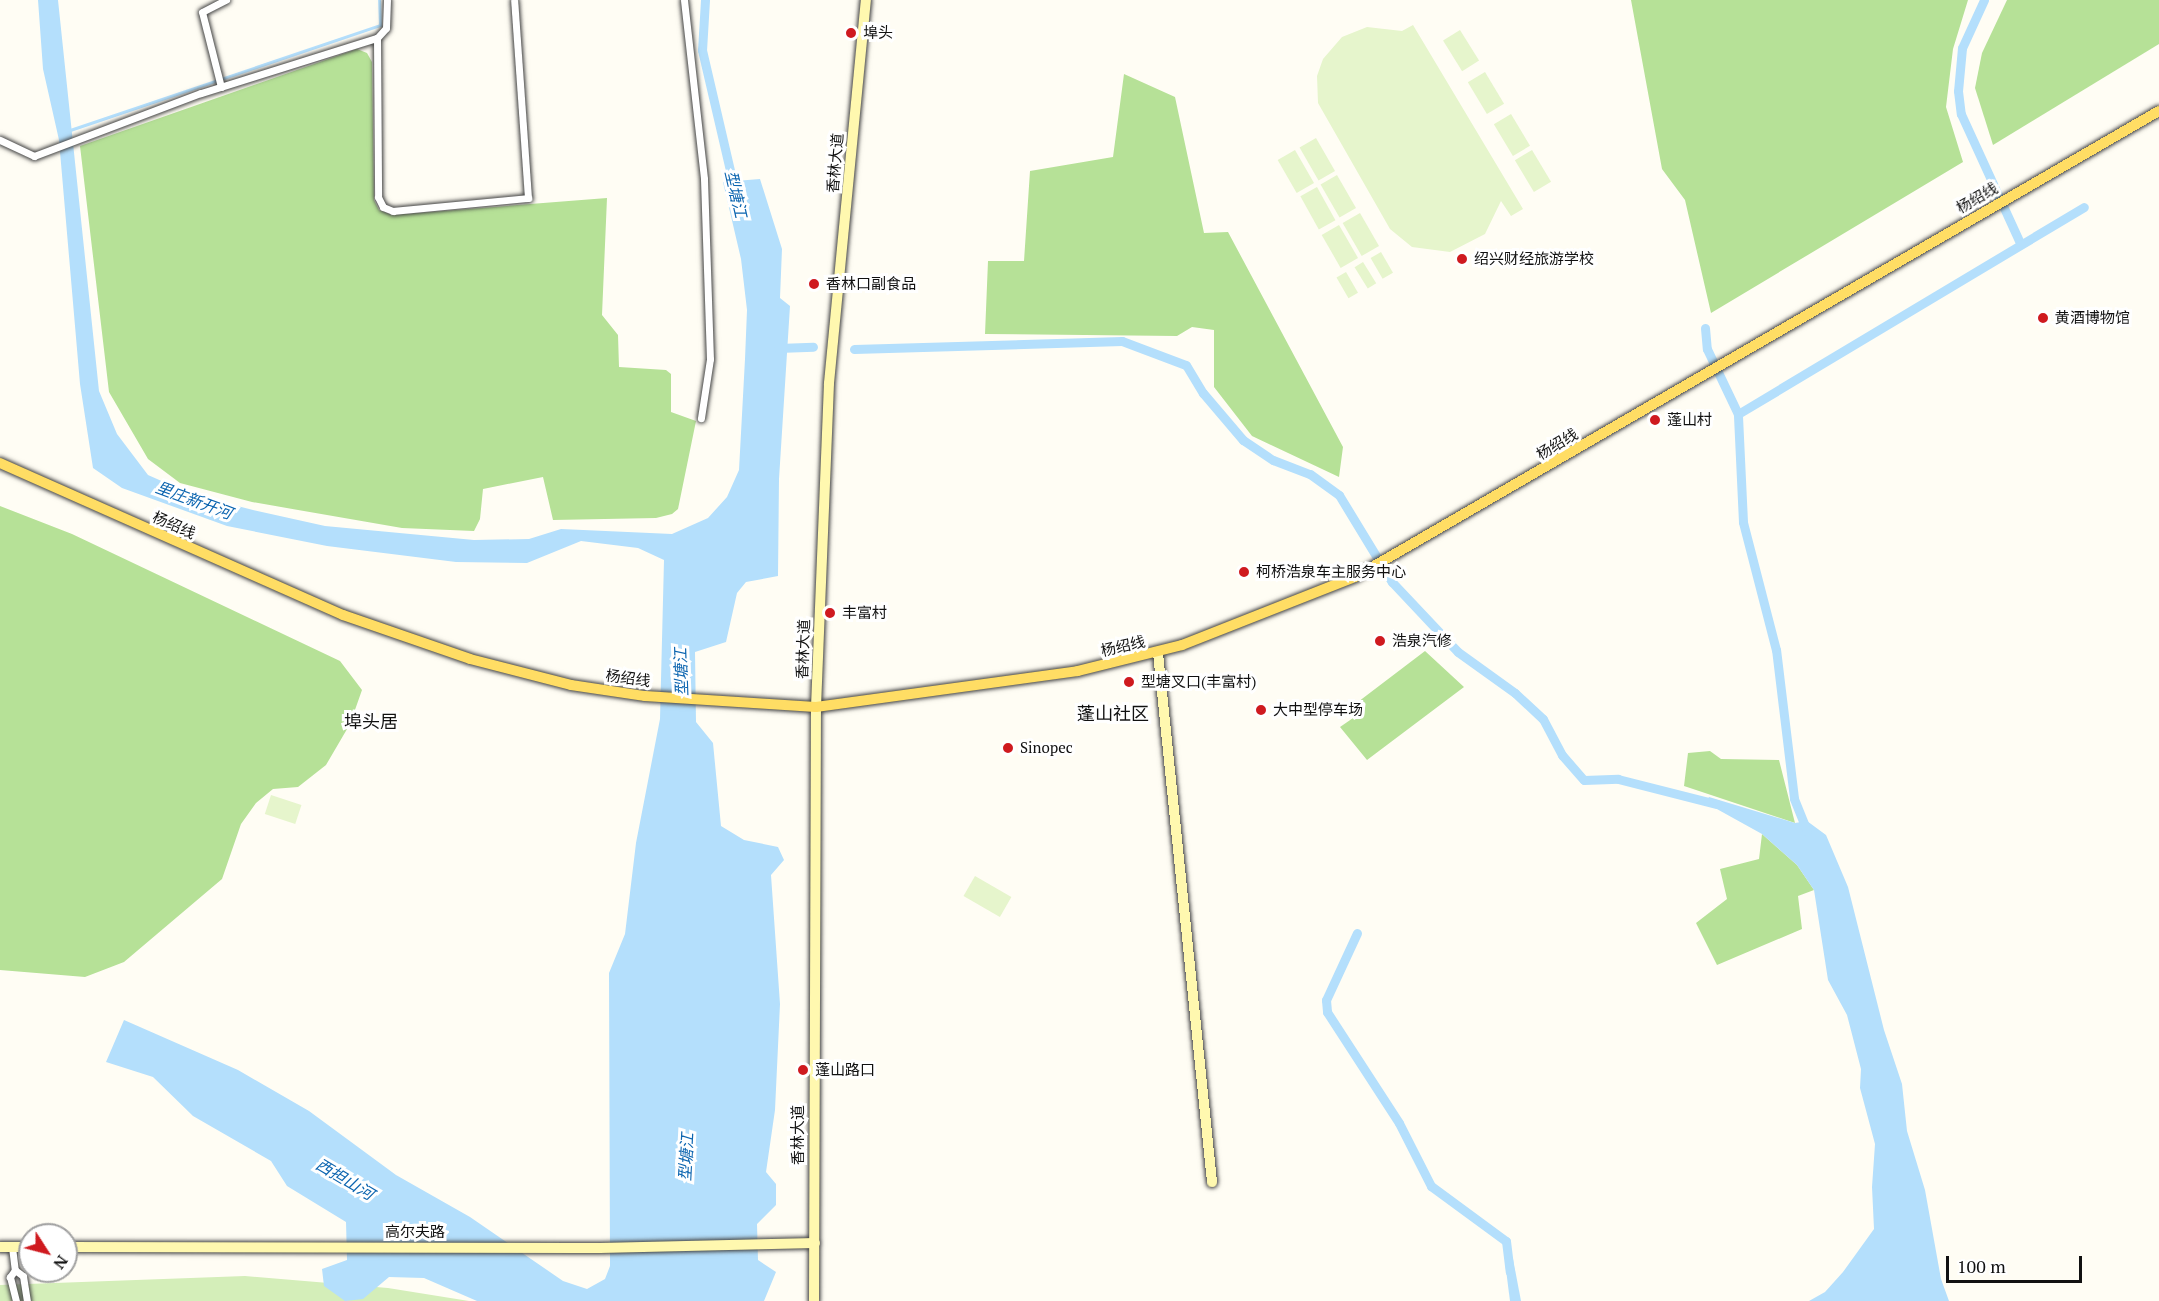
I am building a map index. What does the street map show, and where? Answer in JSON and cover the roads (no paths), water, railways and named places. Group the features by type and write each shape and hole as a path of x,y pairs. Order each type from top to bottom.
{"main road":[{"name":"杨绍线","path":"0,463 343,615 470,659 571,685 645,696 709,702 816,707 1067,673 1158,653 1253,620 1373,567 1515,488 1724,360 2159,111"}],"street":[{"path":"221,87 216,76 202,12 226,0"},
{"path":"0,140 34,156 221,87 377,38 386,28 387,0"},
{"path":"377,38 378,197 382,207 393,211 528,198 514,0"},
{"path":"684,0 704,179 710,359 701,418"},
{"name":"香林大道","path":"814,1301 816,707 830,383 866,0"},
{"path":"1158,653 1212,1182"},
{"name":"高尔夫路","path":"78,1247 600,1248 815,1243"},
{"path":"0,1247 18,1247"},
{"path":"12,1247 15,1270 10,1277 16,1301"},
{"path":"15,1270 23,1276 27,1301"}],"water":[{"path":"38,0 58,0 99,391 117,434 148,475 191,494 253,510 325,526 474,540 529,539 561,529 672,534 708,518 727,497 739,470 745,359 747,310 741,259 723,182 760,179 782,249 780,298 790,306 779,479 778,576 746,582 737,593 726,642 695,652 696,722 713,743 721,826 744,840 778,847 784,860 771,875 780,1004 775,1110 766,1172 776,1184 776,1205 757,1224 758,1260 776,1272 764,1301 477,1301 424,1278 389,1277 363,1299 345,1301 324,1286 322,1269 347,1260 346,1222 287,1186 271,1161 193,1116 153,1077 106,1062 124,1020 238,1070 309,1111 396,1175 470,1217 563,1281 587,1289 605,1279 610,1266 609,973 625,934 636,843 660,719 664,560 638,548 581,541 527,563 456,562 327,546 227,526 122,488 93,468 80,384 59,140 43,69"},
{"path":"1709,797 1795,823 1807,821 1826,835 1848,887 1884,1030 1902,1084 1907,1131 1925,1190 1941,1279 1949,1301 1809,1301 1825,1292 1843,1272 1874,1229 1872,1187 1875,1144 1860,1088 1861,1069 1847,1015 1828,980 1814,890 1797,865 1762,834 1706,803"},
{"path":"1513,1259 1521,1301 1510,1301 1505,1262"}],"waterway":[{"path":"70,130 380,25 379,0"},
{"name":"型塘江","path":"705,0 702,50 735,192"},
{"path":"1984,0 1962,48 1958,91 1961,114 2020,243"},
{"path":"1807,831 1794,798 1776,650 1743,522 1738,414 2084,207"},
{"path":"1705,328 1707,349 1738,414"},
{"path":"854,349 1122,341 1186,365 1203,393 1243,440 1273,460 1310,474 1339,495 1392,582 1458,652 1515,693 1543,719 1562,755 1584,780 1618,779 1717,804"},
{"path":"778,348 813,347"},
{"path":"1357,933 1326,1000 1327,1012 1399,1123 1431,1186 1506,1241 1510,1272"}],"place":[{"name":"埠头","path":"851,33"},
{"name":"绍兴财经旅游学校","path":"1462,259"},
{"name":"香林口副食品","path":"814,284"},
{"name":"黄酒博物馆","path":"2043,318"},
{"name":"蓬山村","path":"1655,420"},
{"name":"柯桥浩泉车主服务中心","path":"1244,572"},
{"name":"丰富村","path":"830,613"},
{"name":"浩泉汽修","path":"1380,641"},
{"name":"型塘叉口(丰富村)","path":"1129,682"},
{"name":"大中型停车场","path":"1261,710"},
{"name":"Sinopec","path":"1008,748"},
{"name":"蓬山路口","path":"803,1070"}],"district":[{"name":"蓬山社区","path":"1113,713"},
{"name":"埠头居","path":"371,721"}],"water label":[{"name":"里庄新开河","path":"194,500"},
{"name":"西担山河","path":"345,1179"}]}
